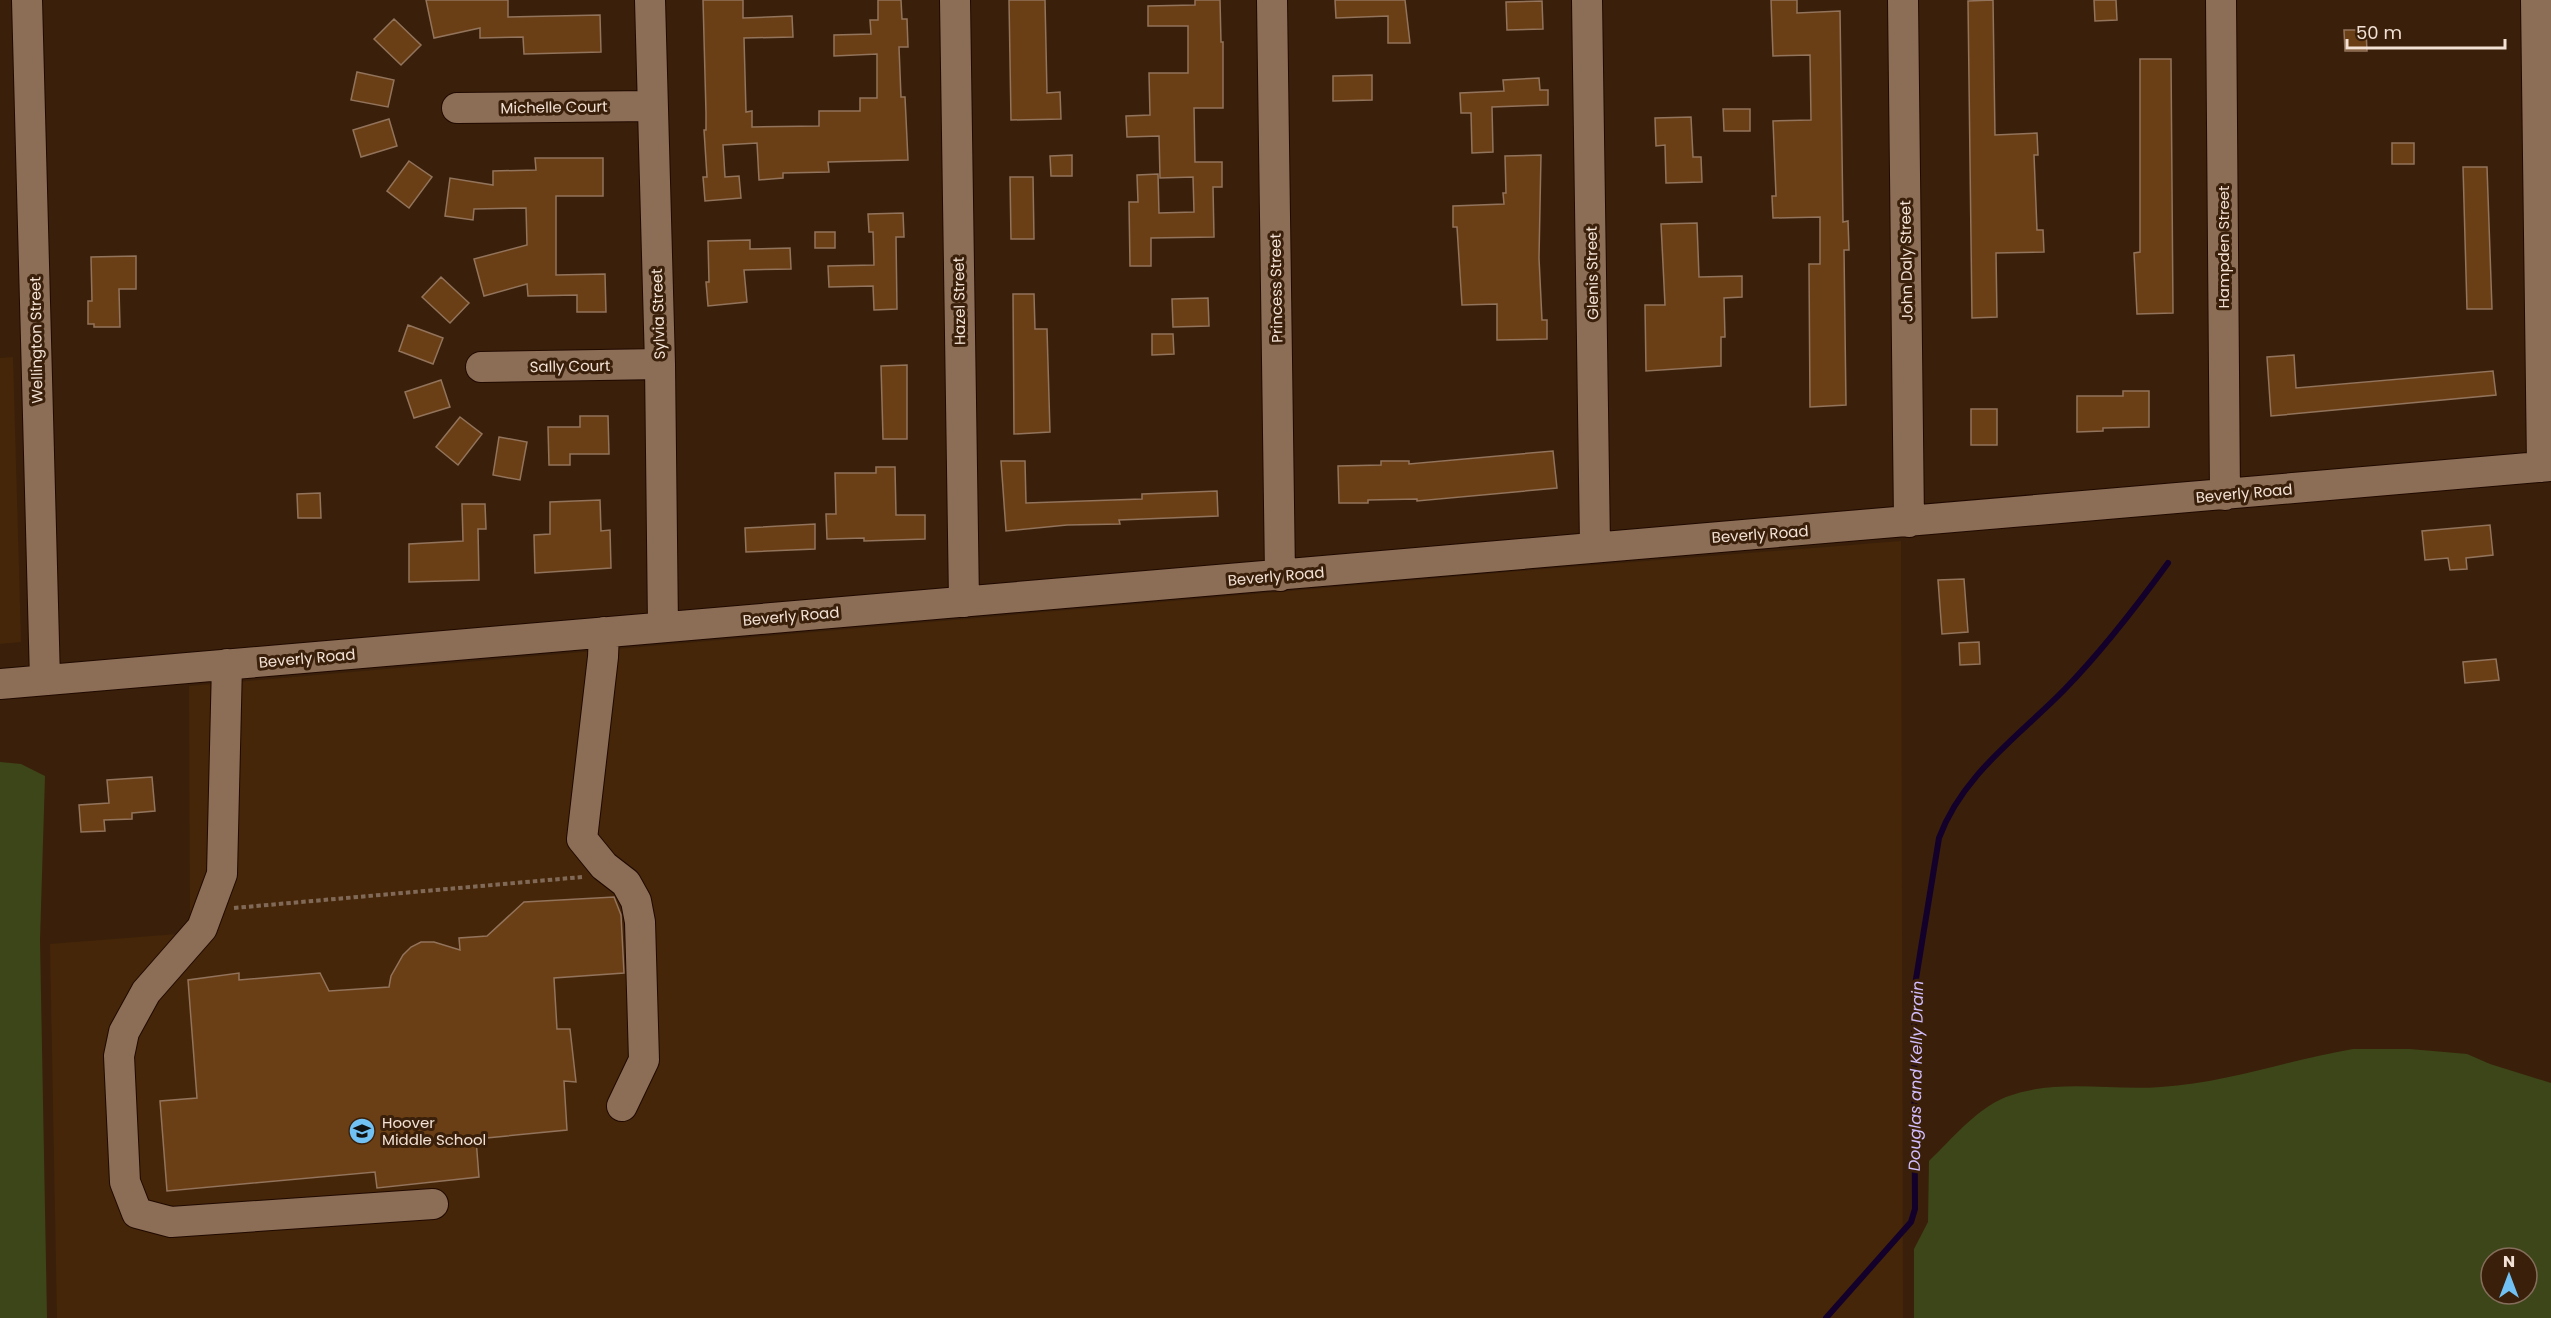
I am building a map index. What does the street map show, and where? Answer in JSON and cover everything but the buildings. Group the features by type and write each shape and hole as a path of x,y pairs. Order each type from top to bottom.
{"street":[{"name":"Wellington Street","path":"27,0 45,680"},
{"name":"Sylvia Street","path":"650,0 651,106 660,364 663,627"},
{"name":"Hazel Street","path":"955,0 964,602"},
{"name":"Princess Street","path":"1272,0 1280,576"},
{"name":"Glenis Street","path":"1587,0 1595,546"},
{"name":"John Daly Street","path":"1903,0 1910,522"},
{"name":"Hampden Street","path":"2221,0 2225,495"},
{"path":"2536,0 2546,466"},
{"name":"Michelle Court","path":"457,108 651,106"},
{"name":"Sally Court","path":"481,367 660,364"},
{"name":"Beverly Road","path":"0,684 2546,466"},
{"path":"604,632 582,839 604,866 626,883 636,901 640,922 644,1060 622,1106"},
{"path":"227,664 222,874 202,928 146,992 123,1032 118,1056 125,1182 137,1213 171,1222 433,1204"}],"path":[{"path":"225,909 586,877"}],"shaded area":[{"path":"13,357 21,642 0,644 0,358"},
{"path":"1901,541 1903,1318 57,1318 50,944 190,933 189,686 1532,570"}],"green space":[{"path":"0,762 21,764 45,776 40,940 47,1318 0,1318"},
{"path":"2353,1049 2410,1049 2467,1054 2490,1064 2551,1083 2551,1318 1914,1318 1914,1249 1928,1222 1929,1161 1965,1125 1985,1109 2006,1097 2044,1088 2161,1087 2234,1076"}],"waterway":[{"name":"Douglas and Kelly Drain","path":"1826,1318 1911,1222 1915,1209 1914,991 1939,838 1949,815 1962,795 1993,758 2064,690 2092,659 2168,563"}],"place":[{"name":"Hoover Middle School","path":"362,1131"}]}
